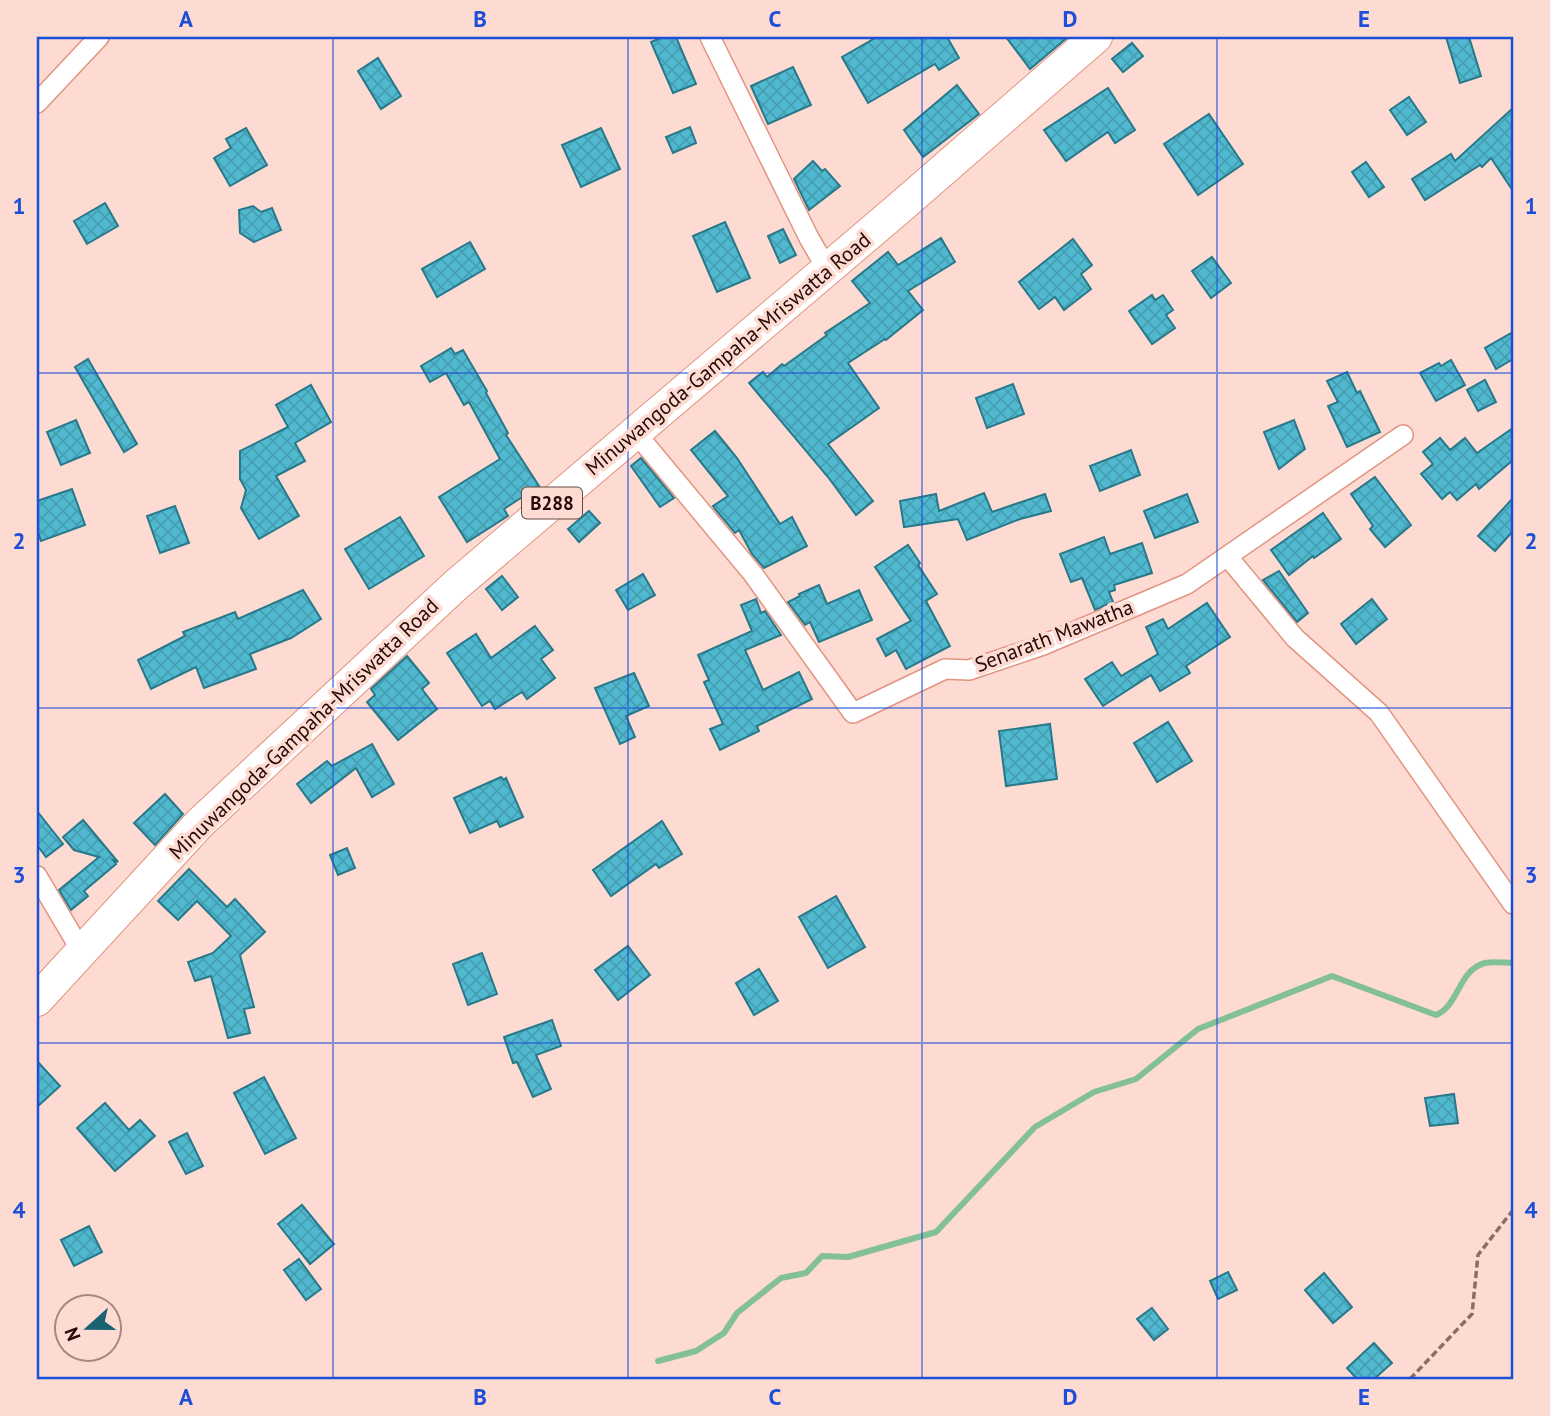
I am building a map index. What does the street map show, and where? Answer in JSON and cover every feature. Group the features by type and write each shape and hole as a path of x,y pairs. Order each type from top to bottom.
{"main road":[{"name":"Minuwangoda-Gampaha-Mriswatta Road","path":"37,1000 200,823 456,585 1096,37"}],"street":[{"path":"37,103 99,37"},
{"path":"710,37 809,238 827,269"},
{"name":"Senarath Mawatha","path":"635,432 753,574 853,713 946,669 969,670 1055,640 1187,584 1403,435"},
{"path":"1228,557 1295,638 1379,713 1513,904"},
{"path":"37,876 82,952"}],"path":[{"path":"1410,1379 1472,1314 1478,1255 1513,1210"}],"building":[{"path":"663,37 676,37 696,84 673,93 651,42"},
{"path":"877,37 947,37 959,58 939,70 935,64 868,103 842,57"},
{"path":"1006,37 1068,37 1030,69"},
{"path":"1446,37 1469,37 1481,76 1460,83"},
{"path":"1132,43 1143,56 1123,72 1112,59"},
{"path":"378,58 401,96 381,109 358,71"},
{"path":"793,67 811,105 768,124 751,86"},
{"path":"957,85 979,114 923,157 904,130"},
{"path":"1108,88 1135,130 1115,143 1108,132 1066,161 1044,130"},
{"path":"1409,97 1426,122 1407,135 1390,110"},
{"path":"1513,108 1513,191 1491,158 1482,167 1480,165 1425,200 1412,179 1451,154 1455,161"},
{"path":"1209,114 1243,164 1198,195 1164,144"},
{"path":"690,127 696,143 673,153 666,137"},
{"path":"246,128 267,165 230,186 214,158 231,148 226,139"},
{"path":"601,128 620,169 581,187 562,145"},
{"path":"813,161 822,171 825,169 840,186 809,210 794,179"},
{"path":"1366,162 1384,187 1369,197 1352,172"},
{"path":"105,203 118,226 87,244 74,221"},
{"path":"253,206 261,212 272,208 281,230 254,242 240,233 239,210"},
{"path":"725,222 750,278 717,292 693,236"},
{"path":"783,229 796,255 780,263 768,236"},
{"path":"941,238 955,262 908,291 923,310 886,340 848,363 879,408 828,444 873,501 856,515 828,477 749,383 763,372 767,377 782,364 784,366 827,335 825,333 870,303 852,281 888,252 898,265"},
{"path":"1073,239 1092,265 1081,274 1091,289 1064,310 1055,297 1039,309 1019,282"},
{"path":"470,242 485,269 437,297 422,269"},
{"path":"1212,257 1231,283 1211,298 1192,271"},
{"path":"1152,295 1155,300 1163,295 1173,310 1166,315 1175,328 1152,344 1129,311"},
{"path":"1513,332 1513,359 1496,369 1485,348"},
{"path":"451,348 455,354 463,350 487,391 508,433 506,435 539,486 504,509 508,516 467,542 439,497 500,459 469,402 464,405 446,373 430,382 421,366"},
{"path":"88,359 137,444 124,452 75,367"},
{"path":"1451,360 1465,385 1436,401 1420,373"},
{"path":"1347,372 1357,393 1360,391 1380,432 1347,447 1328,406 1338,402 1327,381"},
{"path":"1485,380 1496,402 1478,411 1467,390"},
{"path":"1013,384 1024,414 987,428 976,398"},
{"path":"311,385 331,422 295,443 305,461 276,476 299,516 259,539 241,508 246,490 240,479 240,451 288,427 276,405"},
{"path":"76,420 90,453 61,465 47,432"},
{"path":"1294,420 1305,449 1279,469 1264,432"},
{"path":"1513,428 1513,460 1479,489 1476,484 1457,500 1450,492 1442,499 1421,474 1433,464 1423,452 1440,438 1450,450 1465,438 1477,453"},
{"path":"715,431 737,458 780,524 792,517 807,546 764,568 752,554 739,530 735,533 715,509 713,506 728,496 691,450"},
{"path":"1131,450 1140,475 1100,491 1090,466"},
{"path":"641,458 674,498 660,507 631,466"},
{"path":"1375,477 1411,525 1385,547 1370,529 1373,526 1351,494"},
{"path":"72,489 85,525 41,541 37,529 37,501"},
{"path":"984,493 992,512 1045,494 1051,511 1020,519 967,540 958,519 904,527 900,501 936,494 939,511"},
{"path":"1187,494 1198,522 1155,538 1144,511"},
{"path":"1513,498 1513,531 1495,551 1478,536"},
{"path":"175,506 189,543 160,553 147,516"},
{"path":"589,511 600,523 579,542 568,529"},
{"path":"1323,513 1341,539 1289,575 1271,550"},
{"path":"400,517 424,556 369,589 345,549"},
{"path":"1104,537 1110,554 1142,543 1152,573 1114,585 1115,590 1109,592 1113,602 1095,610 1082,578 1071,582 1060,554"},
{"path":"908,545 937,594 926,601 950,646 906,669 896,650 886,656 877,639 911,621 875,567"},
{"path":"1279,571 1308,613 1297,622 1263,580"},
{"path":"643,574 655,595 628,610 616,590"},
{"path":"502,576 518,597 502,610 486,589"},
{"path":"819,585 827,604 859,590 872,620 819,642 810,622 805,625 788,602"},
{"path":"303,590 321,619 291,638 250,654 256,669 204,688 196,667 151,689 138,660 185,636 183,632 235,612 238,619"},
{"path":"756,599 761,613 765,611 781,635 745,650 763,690 799,672 812,699 757,726 759,731 720,750 710,729 723,724 704,682 709,680 698,655 752,631 741,605"},
{"path":"1372,599 1387,619 1356,644 1341,624"},
{"path":"1207,603 1230,637 1186,666 1190,673 1160,691 1151,675 1103,706 1085,679 1112,662 1121,676 1158,654 1146,627 1163,619 1168,629"},
{"path":"535,626 553,650 541,659 555,678 527,699 522,692 495,709 490,701 482,706 447,653 476,634 491,658"},
{"path":"407,656 429,683 422,689 437,709 398,740 367,702 375,695 371,689"},
{"path":"634,673 649,706 626,716 635,737 620,744 595,688"},
{"path":"1168,722 1192,761 1157,782 1134,743"},
{"path":"1050,724 1057,779 1006,786 999,731"},
{"path":"372,744 394,784 372,797 356,768 311,803 297,784 327,761 332,766"},
{"path":"501,777 504,780 506,778 523,817 500,827 497,821 470,833 454,798"},
{"path":"165,794 183,814 155,845 134,823"},
{"path":"37,811 63,844 46,857 37,845"},
{"path":"83,820 118,862 113,860 116,864 84,891 88,896 71,910 59,890 99,857 74,850 63,837"},
{"path":"662,821 682,854 659,868 656,864 611,896 593,870"},
{"path":"347,848 355,868 338,875 330,855"},
{"path":"189,869 227,907 235,899 265,932 240,955 254,1007 244,1009 250,1033 228,1038 211,976 195,981 188,962 213,953 231,936 197,901 178,920 158,901"},
{"path":"836,896 865,947 828,968 799,917"},
{"path":"628,946 650,975 618,1000 595,970"},
{"path":"482,953 497,994 468,1005 453,964"},
{"path":"759,969 778,1001 754,1015 736,983"},
{"path":"552,1020 561,1046 536,1055 551,1089 533,1097 517,1062 513,1063 504,1037"},
{"path":"37,1061 60,1086 37,1107"},
{"path":"264,1077 296,1138 265,1154 234,1093"},
{"path":"1454,1094 1458,1123 1430,1126 1425,1098"},
{"path":"105,1103 129,1130 140,1120 155,1136 115,1171 77,1128"},
{"path":"187,1133 203,1166 186,1174 169,1142"},
{"path":"302,1205 334,1244 310,1264 278,1224"},
{"path":"89,1226 102,1252 74,1266 61,1240"},
{"path":"299,1259 321,1289 306,1300 284,1270"},
{"path":"1228,1272 1237,1290 1218,1299 1210,1281"},
{"path":"1324,1273 1352,1307 1333,1323 1305,1290"},
{"path":"1152,1308 1168,1329 1154,1340 1137,1319"},
{"path":"1374,1343 1392,1363 1374,1379 1357,1379 1347,1368"}],"waterway":[{"path":"658,1361 696,1351 724,1333 737,1313 781,1278 806,1273 822,1256 848,1257 936,1232 1035,1127 1094,1092 1136,1079 1198,1029 1332,976 1436,1015 1450,1004 1464,980 1476,967 1488,962 1513,963"}]}
